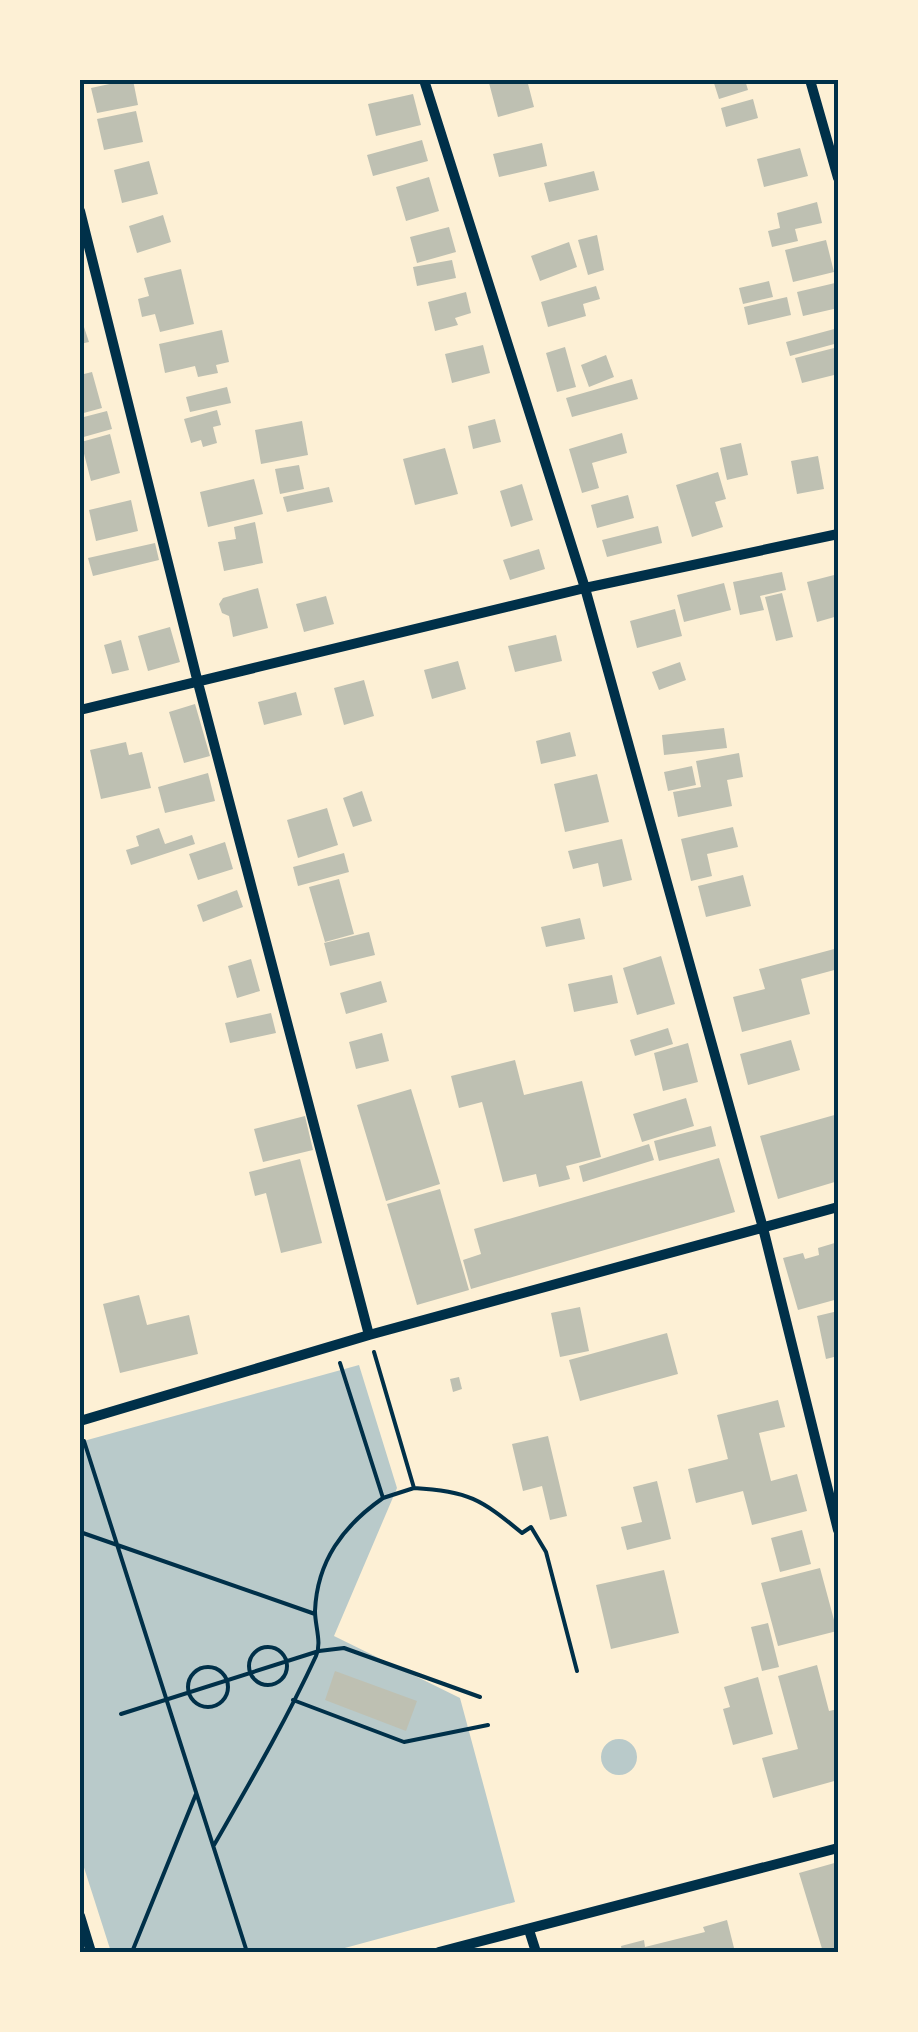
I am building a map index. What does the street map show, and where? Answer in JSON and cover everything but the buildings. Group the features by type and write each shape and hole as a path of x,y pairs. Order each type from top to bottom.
{"street":[{"path":"424,80 585,588 763,1228 838,1530"},
{"path":"810,80 838,178"},
{"path":"80,210 197,679 369,1336"},
{"path":"80,710 585,588 838,534"},
{"path":"80,1421 369,1336 838,1207"},
{"path":"440,1952 838,1848"},
{"path":"80,1916 91,1952"},
{"path":"529,1930 536,1952"}],"path":[{"path":"369,1336 414,1488"},
{"path":"335,1346 382,1498"},
{"path":"84,1440 247,1952"},
{"path":"214,1845 319,1651 315,1614 319,1579 334,1544 360,1514 382,1498 414,1488 446,1490 486,1503 522,1533 531,1528 546,1552 577,1671"},
{"path":"80,1532 315,1614"},
{"path":"262,1648 278,1649 287,1662 286,1676 274,1684 260,1684 250,1674 251,1658 262,1648"},
{"path":"122,1714 319,1651 344,1648 480,1697"},
{"path":"201,1667 217,1669 228,1681 225,1699 210,1708 193,1702 188,1694 189,1678 201,1667"},
{"path":"293,1700 404,1742 488,1725"},
{"path":"132,1952 196,1792"}],"shaded area":[{"path":"359,1365 397,1488 334,1636 460,1698 515,1902 330,1952 111,1952 80,1855 80,1442"},
{"path":"619,1739 631,1745 637,1757 631,1769 619,1775 607,1769 601,1757 607,1745"}]}
